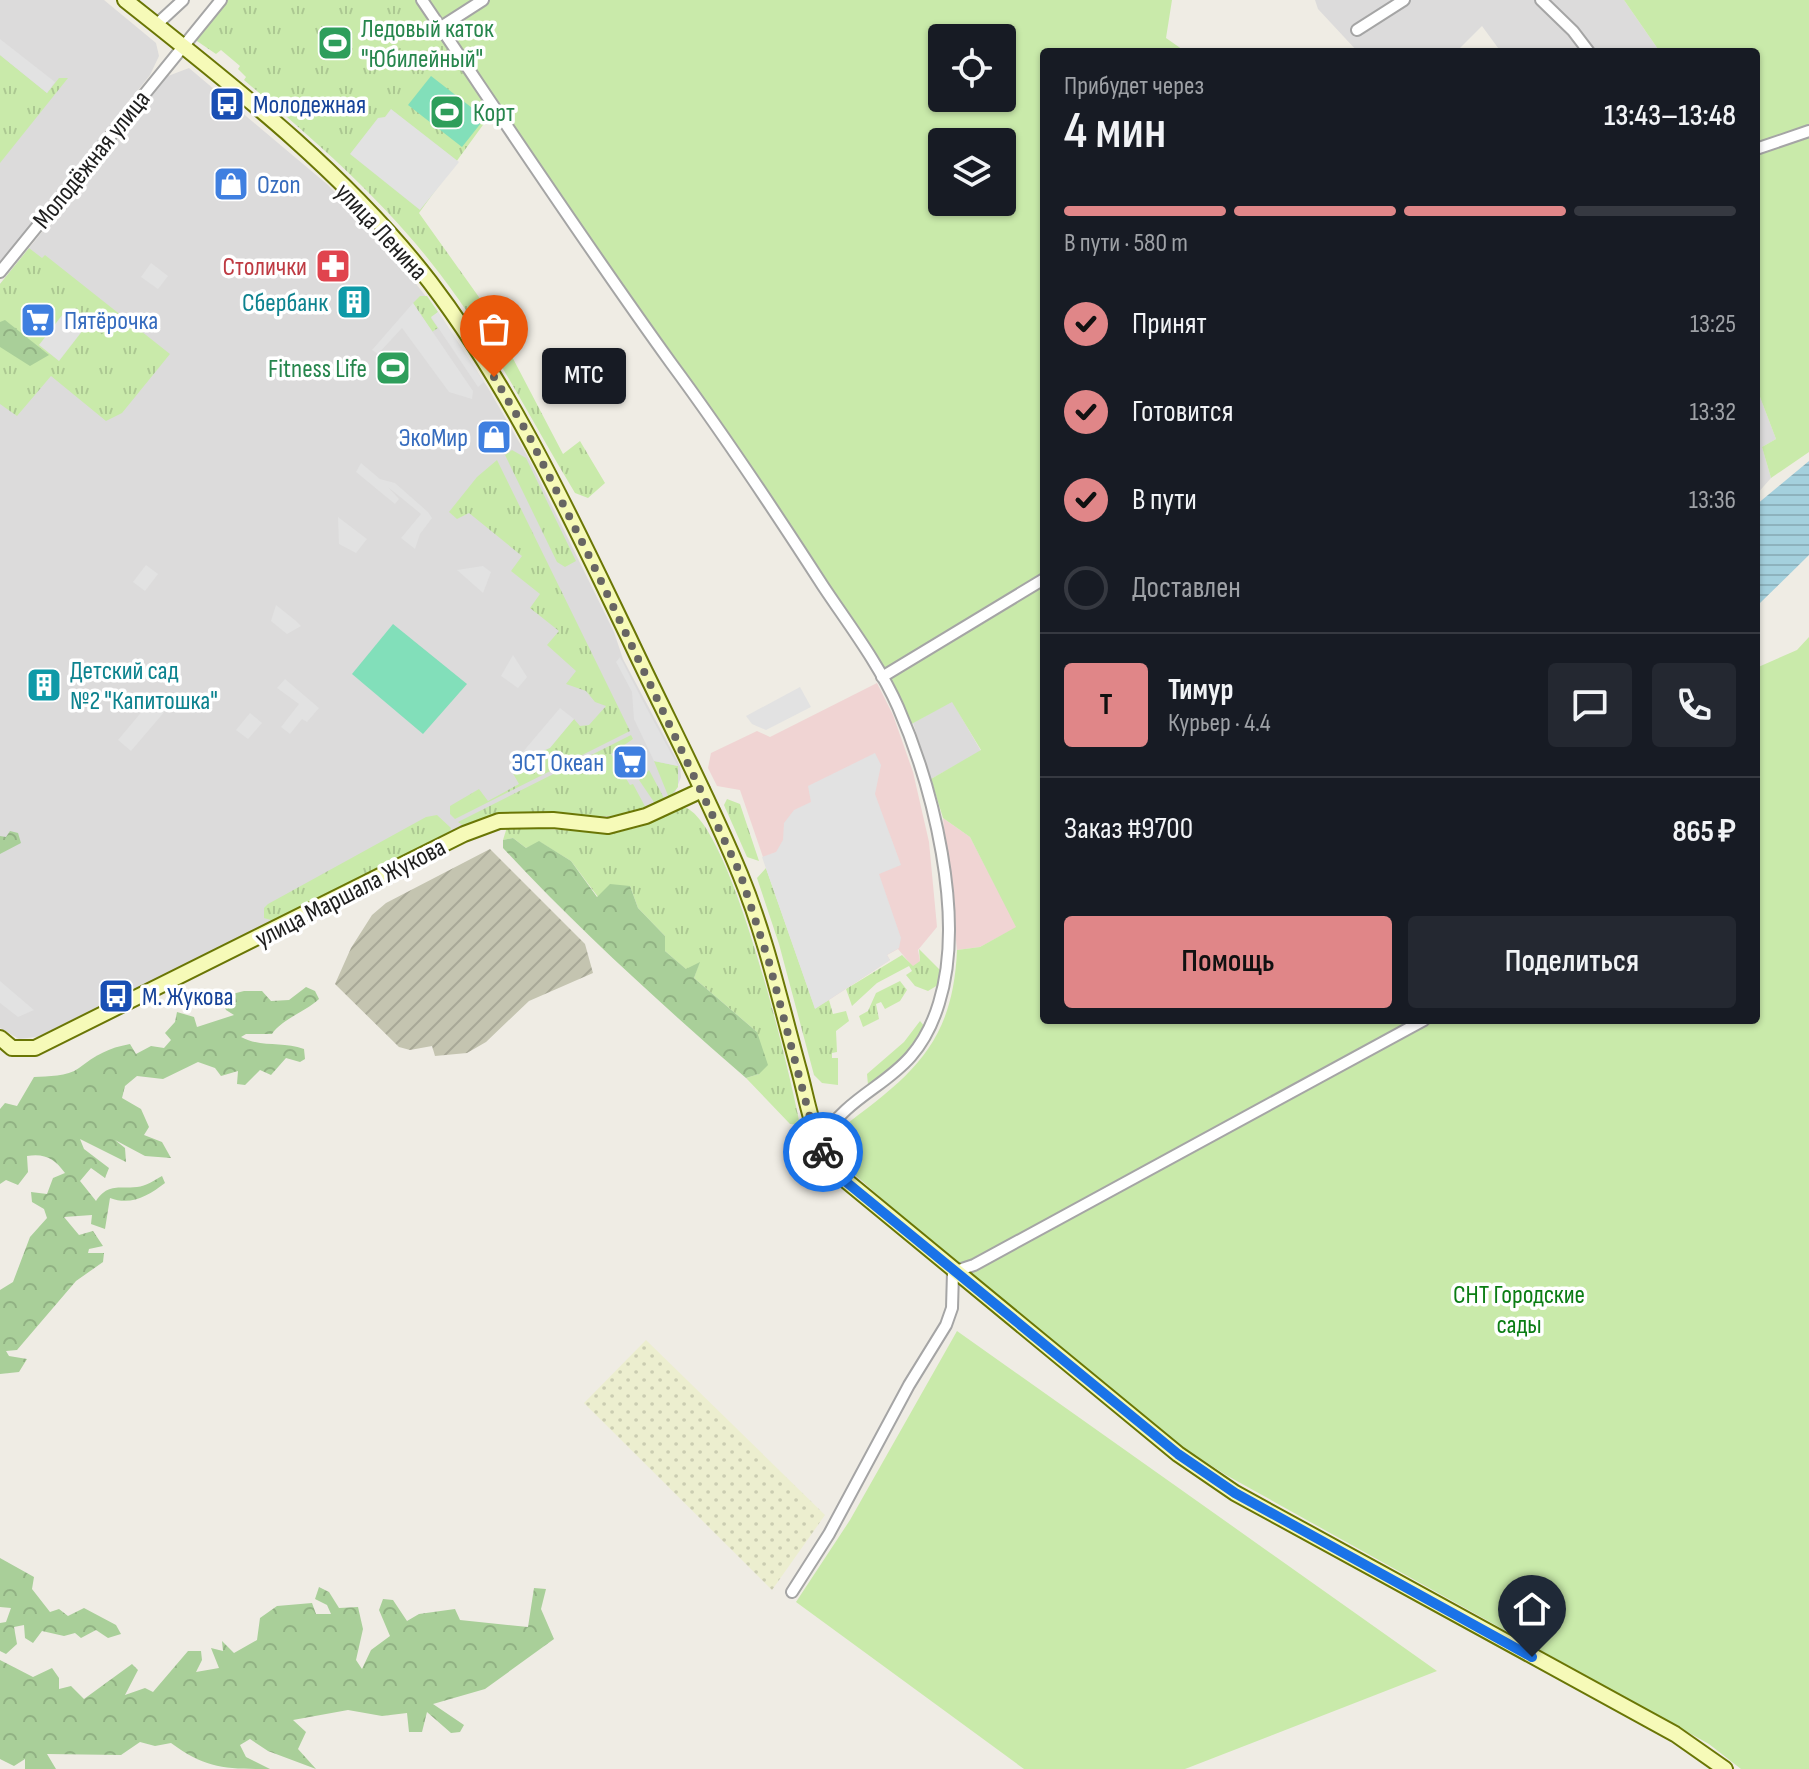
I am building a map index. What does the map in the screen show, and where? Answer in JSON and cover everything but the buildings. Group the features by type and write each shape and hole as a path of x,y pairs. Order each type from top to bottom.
{"main road":[{"name":"улица Ленина","path":"125,0 298,144 357,201 429,281 474,343 528,434 702,790 749,897 819,1142 829,1163 845,1181 1178,1454 1235,1493 1675,1734 1725,1769"},
{"name":"улица Маршала Жукова","path":"6,1043 35,1048 464,834 499,821 553,820 608,826 646,816 702,790"}],"street":[{"path":"156,25 183,0"},
{"name":"Молодёжная улица","path":"0,272 221,0"},
{"path":"422,0 662,350 735,448 882,677 906,727 930,793 943,872 947,971 927,1036 912,1059 834,1118 819,1142"},
{"path":"441,27 483,0"},
{"path":"1357,30 1404,0"},
{"path":"1541,0 1586,48"},
{"path":"1760,148 1809,131"},
{"path":"882,677 1040,581"},
{"path":"792,1592 829,1534 909,1385 946,1325 952,1308 953,1272 974,1265 1417,1024"}],"shaded area":[{"path":"0,0 104,0 156,43 159,56 150,75 0,264"},
{"path":"1315,0 1624,0 1657,48 1498,48 1482,26 1460,48 1354,48 1318,9"},
{"path":"0,39 55,82 47,93 0,55"},
{"path":"189,68 328,185 388,248 438,312 488,388 529,459 614,632 623,659 680,766 681,777 674,795 647,810 608,819 519,812 490,817 44,1036 19,1039 0,1028 0,284 168,76"},
{"path":"391,109 459,162 420,210 350,154 378,118 385,117"},
{"path":"151,263 168,276 158,289 141,277"},
{"path":"413,303 473,391 472,399 449,392 402,328 378,354 372,350"},
{"path":"438,312 484,382 478,387 431,317"},
{"path":"63,314 83,330 59,361 39,345"},
{"path":"1760,397 1776,439 1762,447 1771,478 1760,490"},
{"path":"361,463 380,479 395,483 432,518 420,534 415,549 401,538 421,514 388,487 399,499 395,504 356,472"},
{"path":"338,517 367,539 356,553 339,544"},
{"path":"146,565 158,574 145,591 133,582"},
{"path":"483,566 491,572 483,593 457,570"},
{"path":"276,605 301,626 287,634 271,621"},
{"path":"513,655 527,677 518,688 501,676"},
{"path":"620,657 678,766 654,761 634,719 632,692 616,662"},
{"path":"285,679 319,708 307,722 302,719 290,734 281,727 299,704 277,688"},
{"path":"877,683 893,715 913,772 929,842 937,927 918,950 920,961 913,967 898,949 887,955 890,960 815,1009 740,790 717,786 708,768 711,753 757,731 770,737"},
{"path":"800,687 811,707 766,730 752,724 746,716"},
{"path":"159,691 172,703 131,751 118,740"},
{"path":"952,701 981,751 931,779 913,723"},
{"path":"560,708 574,719 550,748 516,760"},
{"path":"250,713 262,723 248,739 236,730"},
{"path":"875,753 881,765 875,794 901,865 879,874 901,938 899,948 887,955 890,960 815,1009 762,857 776,852 783,840 784,823 794,810 811,802 808,786"},
{"path":"943,818 970,837 1017,927 980,947 957,950"},
{"path":"490,849 585,944 593,973 529,1001 486,1042 467,1053 435,1056 432,1046 410,1050 399,1047 335,984 351,948 372,915 386,903"},
{"path":"0,981 34,1010 18,1017 0,1003"},
{"path":"646,1340 825,1515 772,1590 584,1403"}],"green space":[{"path":"221,0 422,0 496,107 419,213 486,307 563,454 580,441 605,483 588,498 575,493 477,327 440,274 396,221 347,172 244,80 246,77 238,69 240,66 221,50 216,54 191,37"},
{"name":"СНТ Городские сады","path":"422,0 1172,0 1166,38 1180,48 1040,48 1040,1024 1760,1024 1760,666 1797,650 1809,637 1809,1769 1741,1769 1709,1744 1226,1475 1173,1441 924,1236 835,1157 840,1129 907,1074 937,1035 954,983 957,950 980,947 1016,927 970,837 943,818 931,779 981,750 952,702 906,727 882,677"},
{"path":"1624,0 1809,0 1809,452 1771,478 1762,447 1776,439 1760,397 1760,48 1657,48"},
{"path":"0,55 47,93 59,78 68,78 0,163"},
{"name":"Корт","path":"431,76 485,118 462,147 408,105"},
{"path":"29,248 42,258 45,255 170,354 122,413 106,421 51,376 17,416 0,404 0,284"},
{"path":"420,296 427,296 438,312 431,318 438,328 432,332 413,303"},
{"path":"5,320 49,355 30,366 0,347 0,322"},
{"path":"512,450 526,458 576,561 565,567 557,562 505,455"},
{"path":"497,460 630,731 455,819 450,814 450,806 479,789 488,801 519,784 511,770 549,748 574,719 580,726 589,725 606,706 595,702 586,691 566,684 576,671 547,645 559,631 530,608 540,594 511,571 522,556 469,513 457,519 449,512 477,477"},
{"path":"393,624 467,684 423,734 352,674"},
{"path":"631,735 633,739 611,754 647,810 615,816 512,813 465,827 458,822"},
{"path":"654,761 678,766 678,787 669,798"},
{"path":"649,770 665,800 656,805 639,780"},
{"path":"727,799 740,804 759,861 747,857 724,805"},
{"path":"684,807 702,823 721,855 739,900 771,1005 800,1125 790,1124 746,1078 759,1074 757,1032 694,978 699,963 687,970 665,951 665,936 638,908 630,886 598,897 571,861 540,842 526,848 513,838 503,840 507,827 615,833 643,826"},
{"path":"437,815 451,828 448,837 278,922 264,918 264,908 268,904 426,817"},
{"path":"10,831 18,833 21,843 0,854 0,836 6,837"},
{"path":"513,838 526,848 539,841 571,861 597,897 610,884 630,886 638,908 665,936 665,951 686,969 700,962 694,978 757,1032 768,1065 759,1074 746,1078 683,1023 591,938 503,848 503,840"},
{"path":"766,868 815,1008 829,1000 833,1014 846,1011 849,1021 836,1031 837,1052 832,1053 832,1058 838,1058 838,1085 822,1083 814,1075 779,944 757,878"},
{"path":"919,949 941,971 938,985 928,991 915,986 906,975 912,971 909,966 877,983 852,1006 846,989 902,955 913,966 920,961"},
{"path":"900,981 907,990 900,1001 885,1009 881,1002 876,1004 879,1019 863,1027 859,1016 868,1011 876,993"},
{"path":"306,987 315,991 319,999 272,1034 246,1034 241,1037 304,1049 305,1059 300,1062 286,1058 271,1075 260,1070 245,1085 237,1084 238,1071 221,1076 215,1068 198,1062 163,1079 137,1076 125,1086 122,1098 141,1109 149,1127 144,1135 162,1142 171,1158 145,1156 115,1140 125,1148 126,1162 80,1139 84,1149 109,1168 105,1178 91,1168 80,1181 96,1201 109,1189 140,1186 162,1176 165,1183 139,1198 125,1201 110,1198 105,1229 91,1224 92,1215 64,1217 79,1235 93,1231 103,1246 89,1249 88,1253 104,1253 103,1262 76,1281 17,1350 6,1351 9,1356 27,1359 19,1372 0,1374 0,1290 13,1282 30,1237 47,1218 44,1209 32,1202 31,1192 47,1194 53,1178 65,1173 49,1158 27,1156 28,1172 18,1185 6,1180 0,1184 0,1109 5,1103 17,1106 34,1077 69,1073 103,1053 130,1044 136,1054 151,1046 164,1048 171,1040 165,1033 175,1022 177,1012 194,1017 197,1027 234,1015 226,1010 220,997 244,991 262,991 271,1001 289,1000"},
{"path":"920,1021 926,1028 905,1058 868,1085 867,1074 904,1042"},
{"path":"957,1331 1437,1671 1185,1769 1024,1769 796,1602 850,1520"},
{"path":"0,1558 34,1577 32,1589 50,1612 59,1609 68,1616 84,1608 116,1625 121,1634 108,1638 96,1630 81,1638 75,1633 64,1636 42,1631 33,1643 25,1638 24,1625 14,1627 17,1644 6,1654 0,1651 0,1623 6,1622 11,1608 0,1607"},
{"path":"319,1587 329,1592 339,1608 358,1607 363,1629 356,1660 362,1669 371,1650 390,1636 379,1610 383,1599 393,1600 407,1621 419,1614 455,1609 460,1620 528,1627 534,1588 546,1589 541,1609 554,1639 485,1689 433,1704 464,1725 460,1732 451,1733 427,1712 422,1732 409,1732 407,1713 382,1716 348,1710 293,1720 306,1732 298,1749 316,1769 268,1751 250,1739 240,1745 246,1757 270,1769 217,1766 183,1752 171,1743 155,1746 140,1742 121,1755 47,1754 56,1769 25,1769 25,1759 14,1766 0,1759 0,1660 33,1677 52,1668 59,1678 59,1689 71,1686 84,1699 132,1664 138,1670 125,1695 145,1688 153,1692 188,1651 201,1651 202,1660 196,1672 219,1668 211,1648 223,1651 222,1641 234,1653 257,1640 260,1618 277,1606 312,1603 316,1614 331,1614 327,1605 315,1599"}],"water":[{"path":"1809,461 1809,555 1760,603 1760,502"}],"way so far":[{"path":"494,377 528,434 591,560 740,873 769,962 813,1129 823,1152"}],"place":[{"name":"Ледовый каток \"Юбилейный\"","path":"335,43"},
{"name":"Молодежная","path":"227,104"},
{"name":"Корт","path":"447,112"},
{"name":"Ozon","path":"231,184"},
{"name":"Столички","path":"333,266"},
{"name":"Сбербанк","path":"354,302"},
{"name":"Пятёрочка","path":"38,320"},
{"name":"Fitness Life","path":"393,368"},
{"name":"МТС","path":"494,377"},
{"name":"ЭкоМир","path":"494,437"},
{"name":"Детский сад №2 \"Капитошка\"","path":"44,685"},
{"name":"ЭСТ Океан","path":"630,762"},
{"name":"М. Жукова","path":"116,996"}],"route":[{"path":"823,1152 845,1181 1178,1454 1235,1493 1532,1657"}]}
